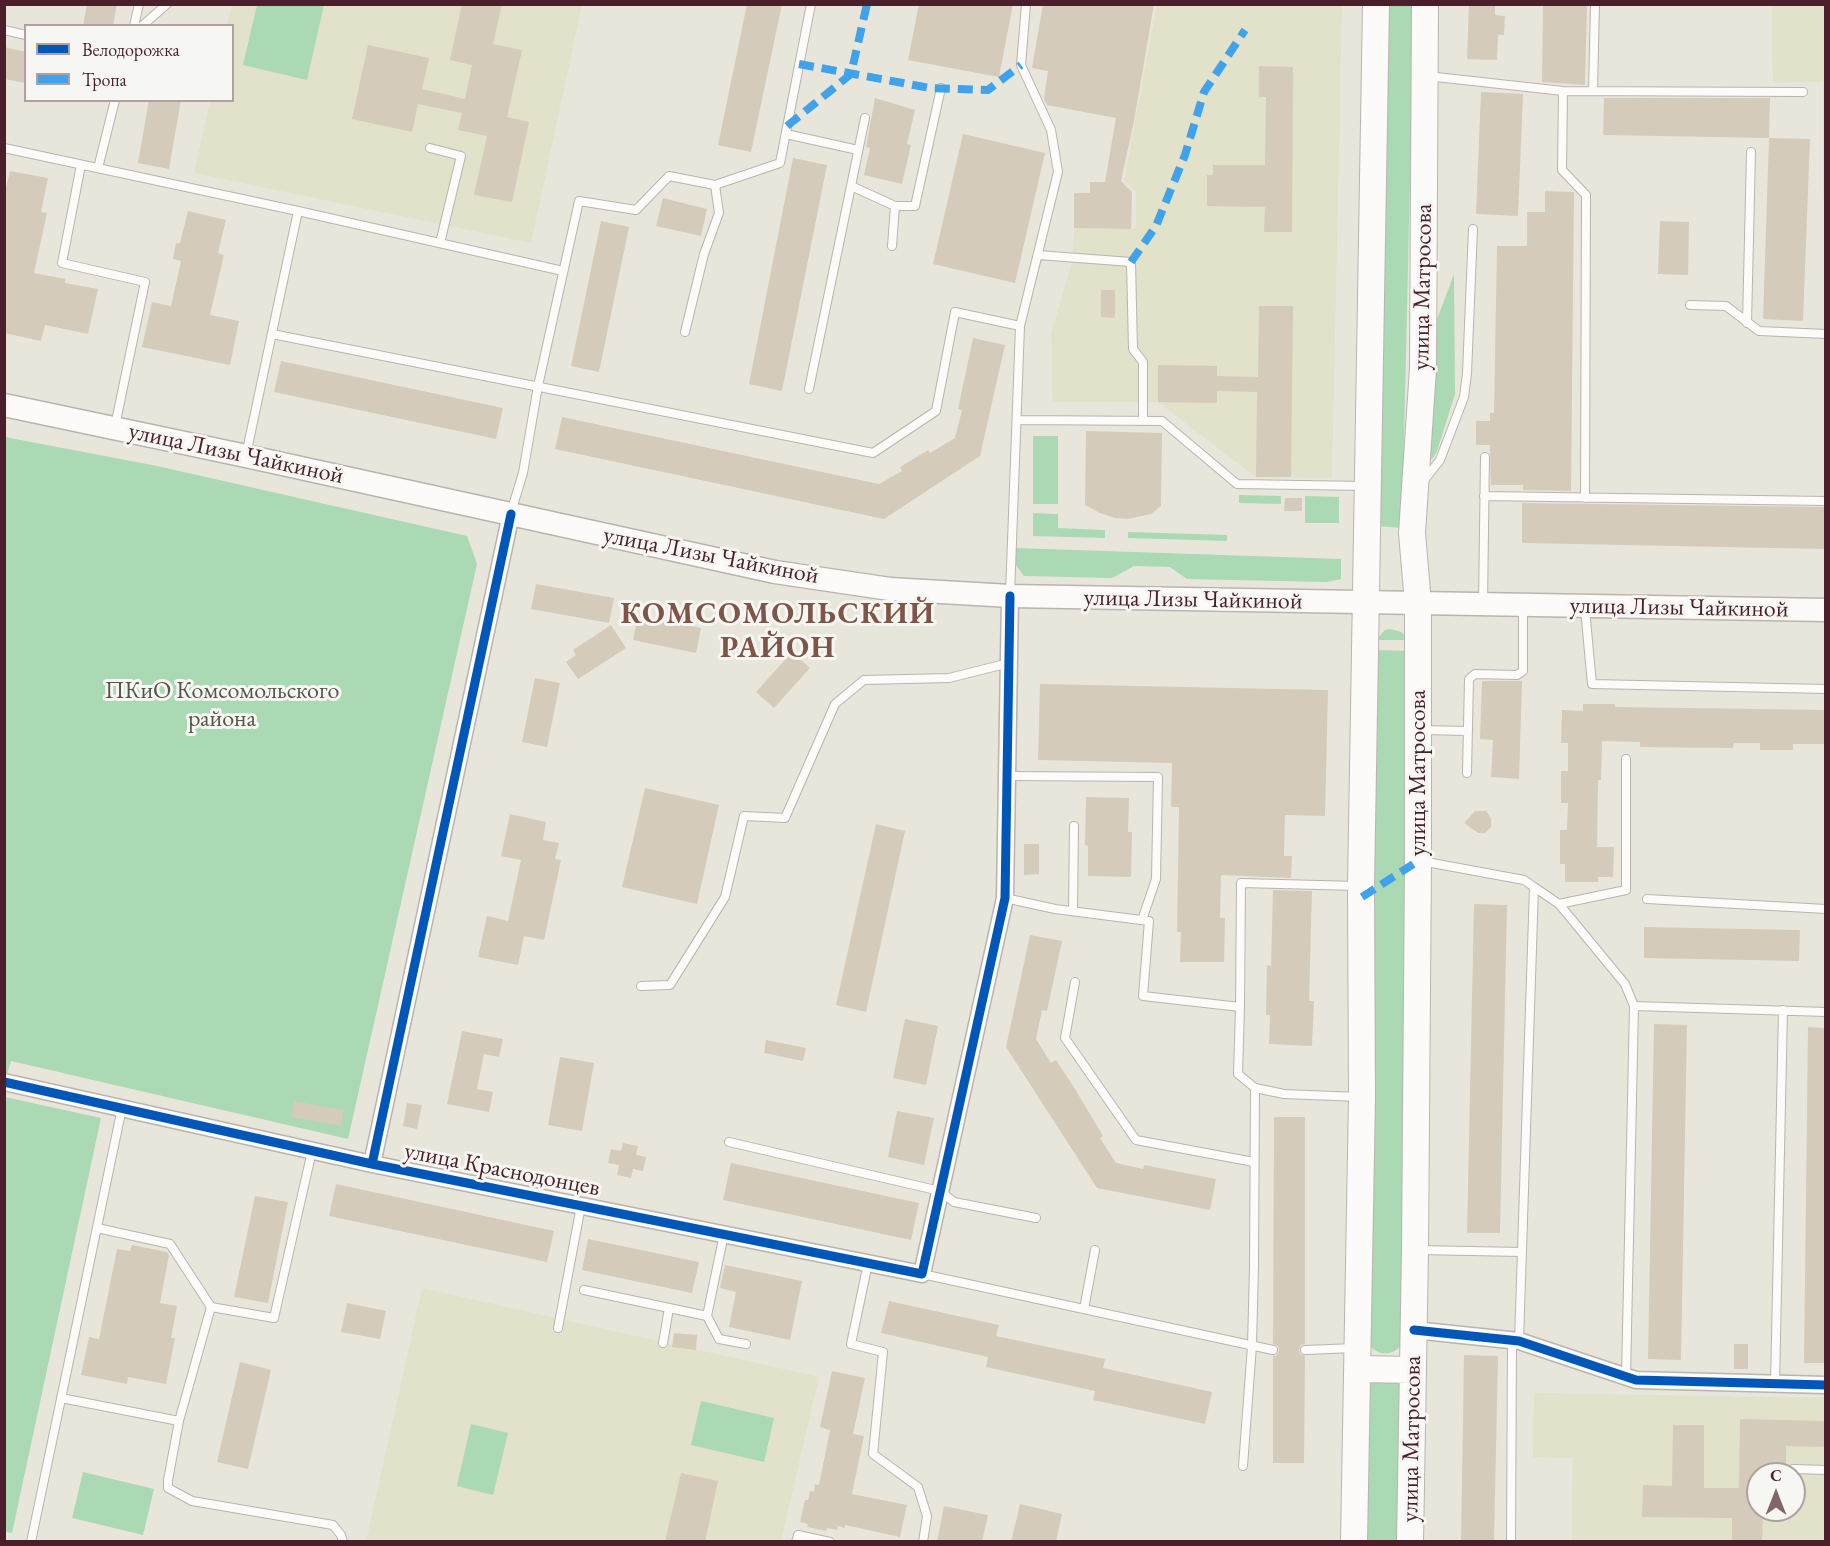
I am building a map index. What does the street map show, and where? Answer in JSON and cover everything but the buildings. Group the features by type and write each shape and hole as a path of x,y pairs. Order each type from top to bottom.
{"main road":[{"path":"1354,1542 1362,1097 1361,886 1365,603 1369,487 1376,4"},
{"name":"улица Матросова","path":"1410,1542 1418,861 1418,603 1412,533 1423,368 1425,4"},
{"name":"улица Лизы Чайкиной","path":"4,405 775,572 890,589 1010,596 1826,610"},
{"path":"1358,1359 1413,1370"}],"street":[{"path":"372,1164 511,514"},
{"path":"922,1274 1005,898 1010,596"},
{"name":"улица Краснодонцев","path":"4,1082 372,1164 922,1274"},
{"path":"1414,1330 1515,1341 1636,1380 1826,1385"}],"lane":[{"path":"134,24 139,4"},
{"path":"144,24 166,4"},
{"path":"511,514 523,473 538,386 579,201 636,210 669,176 715,185 780,163 811,4"},
{"path":"1010,596 1020,326 1058,172 1051,130 1021,65 1026,4"},
{"path":"1593,91 1595,4"},
{"path":"4,30 24,35"},
{"path":"1424,76 1563,91 1803,92"},
{"path":"851,186 895,206 915,206 941,88"},
{"path":"1563,91 1562,170 1586,195 1585,498"},
{"path":"98,168 114,102"},
{"path":"809,389 865,118"},
{"path":"786,134 858,150"},
{"path":"4,148 563,271"},
{"path":"430,148 461,156 441,243"},
{"path":"1747,323 1751,152"},
{"path":"81,165 62,263 145,282 115,428"},
{"path":"685,332 704,254 719,213 715,185"},
{"path":"892,246 895,206"},
{"path":"246,456 298,211"},
{"path":"1413,496 1440,460 1464,397 1473,229"},
{"path":"1038,255 1131,262 1133,349 1143,362 1143,421"},
{"path":"1690,305 1726,306 1759,331 1826,334"},
{"path":"272,334 873,453 936,411 956,312 1020,326"},
{"path":"1017,420 1162,421 1238,483 1369,487"},
{"path":"1483,604 1485,457"},
{"path":"1484,496 1826,501"},
{"path":"1467,773 1469,679 1475,674 1517,675 1523,671 1523,605"},
{"path":"1584,606 1593,684 1826,689"},
{"path":"641,986 670,985 725,897 744,816 785,818 835,704 864,680 949,678 1009,663"},
{"path":"1418,730 1468,731"},
{"path":"1559,904 1626,890 1626,759"},
{"path":"1007,776 1158,777 1156,879 1142,920"},
{"path":"1073,911 1074,826"},
{"path":"1418,861 1524,880 1534,886 1559,904 1624,984 1634,1006 1626,1377"},
{"path":"1361,886 1241,883 1238,1074 1255,1088 1284,1094 1362,1097"},
{"path":"1511,1542 1515,1341 1522,1252 1534,886"},
{"path":"1005,898 1073,911 1149,921 1143,996 1240,1007"},
{"path":"1647,899 1826,909"},
{"path":"1075,982 1065,1038 1136,1140 1254,1162"},
{"path":"1634,1006 1826,1012"},
{"path":"1776,1384 1784,1010"},
{"path":"1244,1466 1252,1346 1255,1088"},
{"path":"32,1542 122,1108"},
{"path":"729,1142 940,1191 954,1202 1036,1218"},
{"path":"97,1228 170,1244 211,1306 274,1318 312,1151"},
{"path":"558,1329 581,1206"},
{"path":"724,1234 706,1316 719,1339 746,1344"},
{"path":"1084,1309 1095,1250"},
{"path":"1415,1250 1522,1252"},
{"path":"868,1263 851,1344 883,1352 873,1454 918,1487 927,1516 923,1542"},
{"path":"922,1274 1273,1350"},
{"path":"584,1290 706,1316"},
{"path":"211,1306 179,1421 168,1488 192,1501 333,1525 343,1542"},
{"path":"663,1343 669,1308"},
{"path":"1305,1350 1358,1359"},
{"path":"61,1398 179,1421"},
{"path":"1806,1469 1826,1470"},
{"path":"796,1542 798,1535 830,1542"}],"shaded area":[{"path":"232,5 582,5 531,243 194,173 210,102 234,102 234,24 227,24"},
{"path":"1157,5 1342,5 1332,478 1256,477 1158,402 1053,402 1051,334 1073,258 1074,228 1136,229 1136,192 1124,180"},
{"path":"1772,5 1825,5 1825,199 1823,199 1823,82 1773,82"},
{"path":"422,1288 819,1377 781,1541 366,1542"},
{"path":"1534,1393 1825,1398 1825,1541 1572,1541 1573,1458 1533,1457"}],"green space":[{"path":"257,5 324,5 307,80 243,65"},
{"path":"1383,5 1414,5 1402,528 1376,526"},
{"path":"1454,274 1455,394 1437,451 1430,459 1426,349"},
{"path":"1033,436 1058,436 1058,504 1033,504"},
{"name":"ПКиО Комсомольского района","path":"5,437 157,466 467,536 477,564 348,1139 11,1061 7,1074 5,1073"},
{"path":"1239,495 1281,496 1281,504 1239,503"},
{"path":"1305,496 1339,497 1339,523 1305,523"},
{"path":"1033,513 1058,514 1058,528 1105,530 1105,538 1033,536"},
{"path":"1128,532 1227,535 1227,541 1128,538"},
{"path":"1016,548 1341,559 1341,579 1327,582 1187,579 1170,567 1134,566 1112,578 1024,576 1016,565"},
{"path":"1385,630 1401,632 1409,640 1376,640"},
{"path":"1376,650 1409,651 1403,1343 1399,1348 1385,1354 1376,1351 1367,1343"},
{"path":"5,1097 101,1118 12,1533 4,1531"},
{"path":"1376,1379 1397,1379 1403,1385 1400,1541 1365,1542 1368,1387"},
{"path":"701,1401 774,1418 764,1462 691,1445"},
{"path":"471,1424 508,1433 493,1495 457,1486"},
{"path":"83,1472 154,1489 143,1535 72,1518"}],"marked path":[{"path":"787,126 851,74 867,4"},
{"path":"1131,262 1156,226 1185,155 1204,92 1245,30"},
{"path":"799,64 930,88 988,90 1021,65"},
{"path":"1362,897 1418,861"}],"cycle path":[{"path":"372,1164 511,514"},
{"path":"4,1082 372,1164 922,1274 1005,898 1010,596"},
{"path":"1414,1330 1519,1341 1636,1380 1826,1385"}],"district":[{"name":"КОМСОМОЛЬСКИЙ РАЙОН","path":"778,632"}]}
